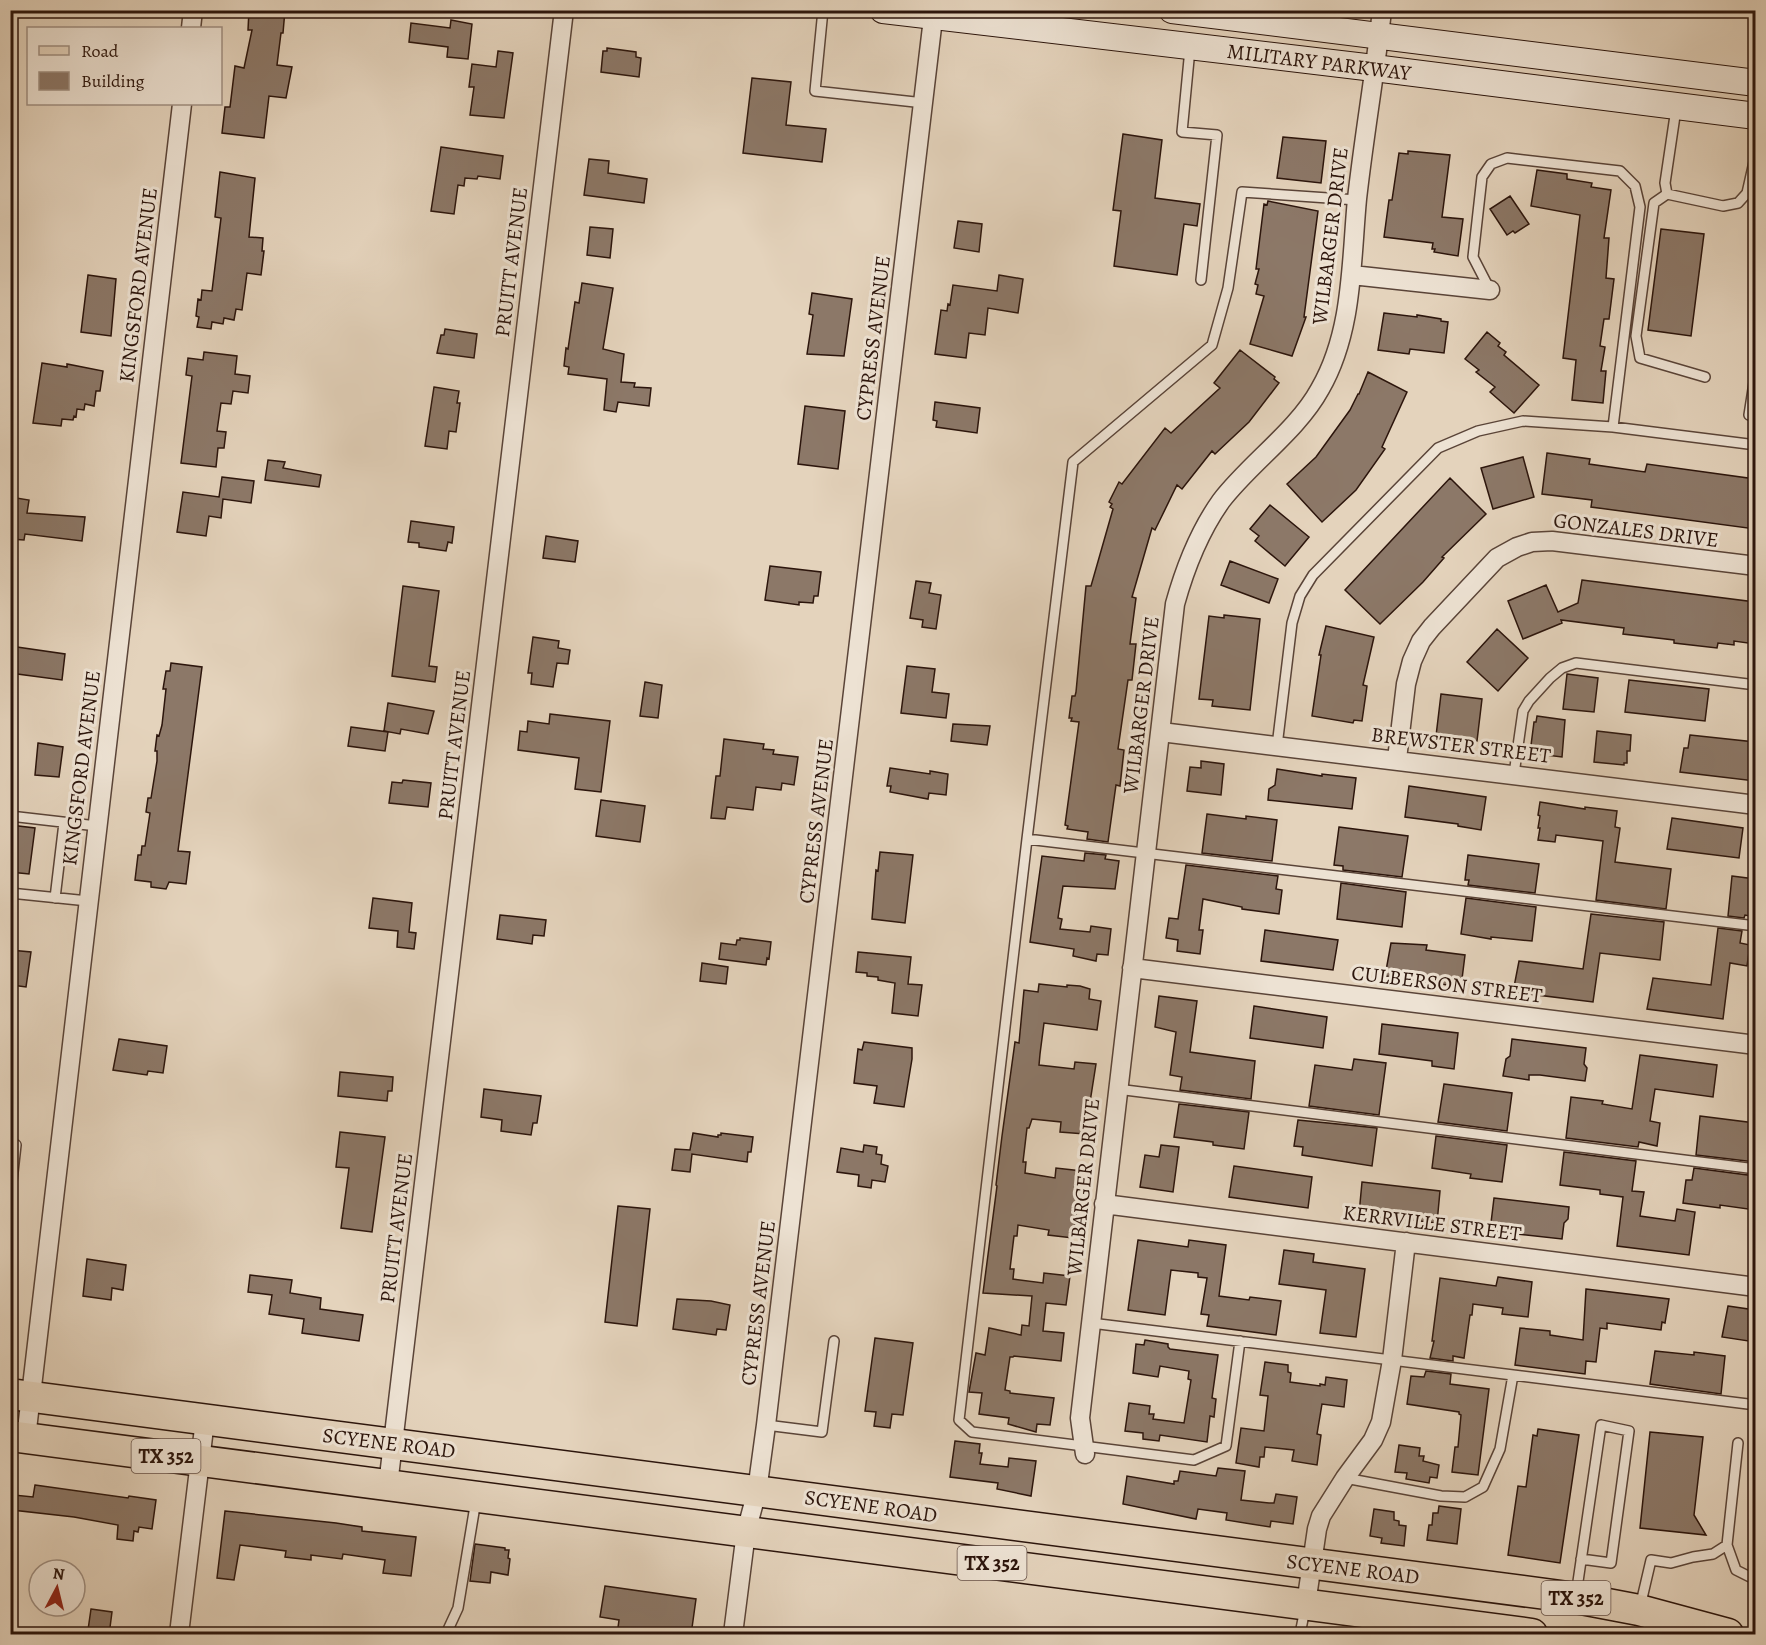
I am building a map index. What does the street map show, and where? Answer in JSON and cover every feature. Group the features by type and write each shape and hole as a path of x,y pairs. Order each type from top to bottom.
{"main road":[{"name":"MILITARY PARKWAY","path":"883,10 934,14 1755,116"},
{"name":"MILITARY PARKWAY","path":"1172,10 1755,83"},
{"name":"SCYENE ROAD","path":"21,1396 1576,1598 1640,1610 1728,1635"},
{"name":"SCYENE ROAD","path":"18,1437 1532,1635"}],"street":[{"path":"191,27 193,10"},
{"name":"PRUITT AVENUE","path":"388,1485 564,10"},
{"name":"WILBARGER DRIVE","path":"1085,1450 1080,1418 1175,604 1184,571 1222,501 1276,444 1319,391 1333,364 1352,275 1357,200 1383,10"},
{"name":"CYPRESS AVENUE","path":"733,1635 746,1532 757,1491 766,1425 934,14"},
{"name":"KINGSFORD AVENUE","path":"18,1437 21,1396 88,901 182,105"},
{"path":"1352,275 1490,290"},
{"name":"GONZALES DRIVE","path":"1396,759 1406,684 1412,661 1421,641 1497,558 1517,547 1532,542 1552,541 1755,566"},
{"name":"BREWSTER STREET","path":"1161,732 1396,759 1755,805"},
{"name":"CULBERSON STREET","path":"1132,968 1755,1045"},
{"name":"KERRVILLE STREET","path":"1104,1204 1755,1287"},
{"path":"1306,1604 1321,1516 1373,1440 1381,1422 1392,1360 1406,1242"},
{"path":"179,1635 205,1420"}],"lane":[{"path":"823,10 815,91 924,104"},
{"path":"1190,47 1182,132 1217,135 1201,280"},
{"path":"1667,194 1665,183 1676,107"},
{"path":"1705,377 1640,358 1636,336 1654,203 1667,194 1723,206 1738,203 1747,193 1755,153"},
{"path":"1490,290 1473,257 1482,177 1491,164 1507,158 1620,171 1635,186 1640,207 1613,427"},
{"path":"1240,1341 1226,1446 1194,1460 1085,1450 972,1432 959,1420 1073,462 1212,345 1228,288 1242,192 1357,200"},
{"path":"1749,415 1755,370"},
{"path":"1277,746 1292,623 1300,596 1313,575 1438,448 1478,431 1523,421 1613,427 1755,446"},
{"path":"1514,774 1523,711 1550,678 1562,668 1576,663 1755,685"},
{"path":"10,816 97,826"},
{"path":"55,898 64,823"},
{"path":"1027,838 1755,926"},
{"path":"10,893 88,901"},
{"path":"1117,1089 1755,1169"},
{"path":"10,1144 16,1145 10,1198"},
{"path":"1091,1323 1755,1405"},
{"path":"766,1425 822,1432 834,1341"},
{"path":"1345,1478 1441,1496 1465,1497 1483,1487 1500,1449 1513,1375"},
{"path":"1576,1598 1581,1559 1601,1425 1629,1431 1611,1563 1581,1559"},
{"path":"1738,1443 1727,1545 1736,1570 1755,1580"},
{"path":"446,1635 458,1608 477,1497"},
{"path":"1640,1610 1651,1560 1671,1563 1713,1554 1727,1545"},
{"path":"1300,1635 1306,1604"}],"building":[{"path":"249,10 285,10 277,65 292,67 286,98 269,96 264,138 222,133 225,107 230,107 235,66 244,68 252,30 248,30"},
{"path":"451,20 472,24 468,59 447,57 448,47 409,42 411,23 450,28"},
{"path":"607,48 636,52 636,57 641,58 639,77 601,72 603,51 607,51"},
{"path":"498,51 513,53 504,118 470,115 474,87 469,87 472,64 496,67"},
{"path":"752,78 791,82 786,125 826,129 822,162 743,153"},
{"path":"1123,134 1162,140 1155,198 1200,204 1197,226 1184,224 1177,275 1114,266 1121,211 1113,210"},
{"path":"1283,137 1326,141 1321,183 1277,178"},
{"path":"441,147 503,156 500,179 478,176 477,179 465,178 464,186 458,185 454,214 431,211"},
{"path":"1408,151 1450,155 1442,217 1463,219 1458,256 1434,252 1433,243 1384,237 1399,153 1408,154"},
{"path":"589,159 609,161 608,173 647,179 644,203 584,195"},
{"path":"1537,170 1567,174 1567,179 1592,183 1591,187 1611,190 1604,238 1609,238 1606,278 1614,279 1609,319 1604,319 1600,346 1605,347 1601,371 1606,371 1603,403 1572,400 1576,360 1563,358 1580,215 1531,206"},
{"path":"220,172 255,178 249,237 263,238 262,251 264,251 261,275 247,273 242,310 236,309 234,320 224,318 223,324 212,322 211,329 197,327 199,317 196,316 198,299 201,300 202,290 212,291 221,218 215,217"},
{"path":"1510,196 1529,224 1507,235 1490,209"},
{"path":"1268,201 1318,211 1304,317 1306,317 1292,356 1250,344 1264,296 1256,294 1258,285 1255,284 1259,269 1256,269 1264,204 1267,205"},
{"path":"958,221 982,224 979,252 954,248"},
{"path":"590,227 613,229 610,258 587,255"},
{"path":"1661,229 1704,234 1691,336 1648,330"},
{"path":"88,275 116,279 111,336 81,332"},
{"path":"999,275 1023,279 1018,313 988,308 985,335 969,333 966,358 935,354 941,310 947,311 948,304 950,305 953,285 997,291"},
{"path":"582,283 613,288 603,349 624,354 621,382 635,383 634,387 651,388 649,406 618,402 616,412 604,410 607,379 568,374 569,367 564,366 566,348 568,349 575,302 579,303"},
{"path":"812,293 852,299 844,356 807,354 813,315 809,314"},
{"path":"1384,313 1417,317 1417,315 1448,322 1444,353 1410,349 1409,354 1378,350"},
{"path":"445,329 477,334 474,358 437,353 441,335 444,335"},
{"path":"1487,332 1500,343 1498,346 1506,352 1504,355 1539,385 1514,413 1490,392 1495,387 1476,372 1479,370 1465,359"},
{"path":"1240,350 1275,377 1274,379 1279,383 1249,422 1215,454 1212,451 1182,489 1177,485 1155,530 1152,528 1132,597 1136,598 1130,644 1136,644 1132,680 1128,680 1118,749 1124,750 1120,786 1116,785 1108,842 1087,839 1088,832 1067,829 1068,826 1065,825 1079,722 1071,721 1072,718 1069,718 1072,696 1075,696 1076,692 1086,586 1091,586 1113,509 1109,502 1119,482 1122,484 1165,428 1171,433 1220,388 1214,383"},
{"path":"204,352 237,356 235,374 250,376 248,393 233,391 231,404 221,403 217,431 226,432 224,448 218,448 216,467 181,463 192,376 186,375 188,358 203,360"},
{"path":"42,363 67,367 67,364 103,371 100,391 96,391 94,406 85,404 84,410 77,409 73,420 62,419 61,426 33,423"},
{"path":"1368,372 1407,392 1382,447 1385,449 1356,490 1322,522 1287,484 1316,457 1350,410"},
{"path":"434,387 459,391 457,403 460,403 456,432 449,431 447,449 425,446"},
{"path":"935,402 980,408 977,433 936,427 937,421 933,420"},
{"path":"805,406 845,411 838,469 798,464"},
{"path":"1547,453 1590,459 1589,464 1645,472 1647,464 1755,479 1755,529 1591,507 1592,500 1542,494"},
{"path":"1523,457 1534,497 1493,509 1481,468"},
{"path":"268,460 285,462 283,468 321,475 319,487 265,480"},
{"path":"222,477 254,481 251,503 223,499 221,518 209,516 206,536 177,532 183,492 219,497"},
{"path":"1450,478 1486,514 1442,557 1444,558 1423,582 1380,624 1345,590"},
{"path":"10,497 29,500 27,513 85,517 82,541 25,534 24,540 10,539"},
{"path":"1270,505 1309,537 1285,566 1255,541 1259,536 1250,529"},
{"path":"411,521 454,527 452,543 448,542 446,551 419,547 419,543 408,542"},
{"path":"546,536 578,541 575,562 543,558"},
{"path":"1230,561 1278,579 1269,603 1221,585"},
{"path":"770,566 821,572 818,596 814,596 813,603 799,602 799,605 765,600"},
{"path":"1582,580 1755,602 1755,644 1734,641 1734,645 1718,643 1717,648 1674,643 1674,640 1623,634 1624,628 1561,620 1562,623 1523,639 1508,601 1546,585 1558,612 1578,603"},
{"path":"916,581 931,583 929,593 941,595 936,629 922,627 923,620 910,618"},
{"path":"403,586 439,591 429,666 437,667 435,682 392,676"},
{"path":"1224,615 1260,619 1250,710 1212,706 1213,700 1199,699 1209,616 1224,618"},
{"path":"1326,626 1374,637 1363,685 1367,686 1362,721 1354,720 1353,723 1312,716 1321,655 1319,655"},
{"path":"1497,629 1528,658 1498,691 1467,662"},
{"path":"533,637 559,641 558,648 570,650 568,664 557,663 553,687 531,684 532,673 528,673"},
{"path":"10,646 65,654 62,680 10,673"},
{"path":"171,663 202,667 178,851 190,852 186,884 169,882 166,889 151,887 151,882 135,880 138,855 141,855 142,846 145,846 150,813 146,812 148,798 151,798 157,761 157,751 155,751 157,735 159,736 162,725 166,689 163,689 166,671 170,671"},
{"path":"907,666 935,669 932,692 949,694 946,718 901,713"},
{"path":"1567,674 1598,678 1594,712 1563,709"},
{"path":"1629,680 1709,689 1705,721 1625,712"},
{"path":"645,682 662,685 658,718 640,716"},
{"path":"1441,694 1482,699 1477,741 1436,736"},
{"path":"388,703 434,711 428,734 401,729 400,734 384,731"},
{"path":"550,714 610,721 601,792 575,789 579,758 518,750 520,731 527,732 528,721 549,724"},
{"path":"1537,716 1565,720 1562,757 1530,753 1534,722"},
{"path":"953,724 990,726 987,745 951,741"},
{"path":"351,727 388,732 385,751 348,746"},
{"path":"1597,731 1631,735 1627,763 1624,765 1594,762"},
{"path":"1690,735 1755,742 1755,781 1680,772 1684,748 1688,748"},
{"path":"724,739 764,744 763,749 774,750 773,754 798,757 794,785 782,783 781,790 756,787 753,810 727,807 725,819 711,818 716,776 720,776"},
{"path":"38,743 63,747 59,777 35,775"},
{"path":"1201,761 1224,764 1221,795 1187,791 1190,767 1201,768"},
{"path":"890,768 930,774 930,771 948,774 946,795 929,793 928,799 890,792 891,786 887,786"},
{"path":"1277,769 1322,776 1322,774 1356,778 1352,809 1268,800 1269,789 1275,785"},
{"path":"403,780 431,783 428,807 389,803 392,782 402,783"},
{"path":"1409,786 1486,797 1481,830 1458,826 1458,824 1405,817"},
{"path":"601,800 645,806 640,842 596,836"},
{"path":"1540,802 1617,811 1615,827 1620,828 1615,862 1671,869 1666,909 1596,900 1603,841 1556,835 1555,842 1538,840"},
{"path":"1207,814 1277,820 1272,861 1202,853"},
{"path":"1672,818 1743,828 1739,858 1667,849"},
{"path":"10,825 35,828 29,874 10,872"},
{"path":"1339,827 1408,836 1402,877 1343,870 1343,866 1334,865"},
{"path":"880,852 913,855 905,923 872,919 876,870 878,871"},
{"path":"1085,853 1106,855 1105,859 1119,861 1115,889 1063,886 1058,918 1062,919 1060,929 1090,932 1091,926 1111,929 1108,955 1097,954 1096,961 1073,956 1074,949 1030,942 1042,856 1084,861"},
{"path":"1468,855 1539,864 1535,893 1468,885 1469,880 1465,880"},
{"path":"1186,865 1278,876 1276,889 1282,890 1279,914 1242,909 1242,907 1203,899 1199,930 1203,930 1200,954 1177,951 1178,940 1166,938 1169,918 1178,919"},
{"path":"1732,876 1755,879 1755,917 1728,916"},
{"path":"1341,883 1406,892 1402,927 1337,919"},
{"path":"373,898 412,903 409,932 416,933 414,949 397,947 398,931 369,928"},
{"path":"1466,898 1536,907 1532,941 1491,937 1491,939 1461,934"},
{"path":"1591,914 1664,922 1660,960 1600,953 1593,1002 1513,992 1519,961 1583,969"},
{"path":"500,915 546,920 544,936 533,935 532,944 497,939"},
{"path":"1718,928 1742,931 1740,943 1750,945 1747,966 1730,963 1723,1019 1647,1009 1653,978 1711,985"},
{"path":"1265,930 1338,940 1333,970 1261,961"},
{"path":"740,938 771,942 766,965 719,959 721,943 736,945"},
{"path":"1391,943 1427,945 1426,950 1465,955 1461,987 1385,976"},
{"path":"10,950 31,952 26,987 12,985"},
{"path":"858,952 911,957 908,984 922,985 918,1016 892,1013 895,983 878,980 878,977 867,976 867,973 856,972"},
{"path":"702,963 728,967 726,984 700,981"},
{"path":"1039,984 1080,986 1090,989 1089,999 1101,1001 1097,1030 1044,1023 1040,1054 1039,1065 1074,1069 1075,1062 1096,1064 1085,1134 1060,1132 1061,1122 1032,1119 1027,1128 1023,1162 1026,1162 1025,1173 1055,1178 1056,1168 1082,1171 1073,1238 1048,1235 1049,1230 1018,1225 1017,1236 1014,1236 1010,1269 1014,1269 1013,1279 1043,1283 1044,1273 1070,1276 1066,1305 1046,1303 1043,1331 1064,1333 1061,1361 1010,1357 1005,1390 1010,1393 1054,1398 1050,1425 1037,1424 1036,1432 1008,1424 1009,1418 979,1414 982,1393 969,1392 976,1353 985,1355 989,1328 1021,1335 1022,1325 1029,1326 1032,1296 983,1293 1002,1136 1015,1042 1019,1043 1024,990 1038,992"},
{"path":"1159,996 1197,1001 1190,1052 1255,1061 1251,1099 1180,1090 1182,1077 1170,1075 1176,1032 1155,1027"},
{"path":"1254,1006 1327,1017 1323,1048 1250,1038"},
{"path":"1382,1024 1458,1033 1454,1069 1432,1066 1432,1061 1379,1054"},
{"path":"119,1039 167,1046 163,1073 148,1071 147,1075 113,1070"},
{"path":"1512,1039 1586,1048 1585,1081 1540,1075 1529,1075 1529,1080 1503,1076 1506,1059 1510,1056"},
{"path":"864,1042 912,1048 904,1107 874,1103 877,1086 854,1083 858,1049 862,1050"},
{"path":"1640,1055 1717,1065 1713,1097 1655,1089 1650,1121 1660,1123 1657,1146 1639,1142 1638,1147 1566,1138 1571,1097 1603,1101 1602,1104 1632,1109"},
{"path":"1354,1059 1386,1063 1379,1115 1309,1106 1315,1065 1352,1070"},
{"path":"340,1072 393,1077 392,1091 388,1091 387,1101 338,1096"},
{"path":"1444,1084 1512,1093 1507,1131 1438,1122"},
{"path":"484,1089 541,1096 537,1123 533,1123 531,1135 501,1131 502,1120 481,1117"},
{"path":"1179,1104 1249,1112 1244,1149 1174,1137"},
{"path":"1700,1116 1755,1123 1755,1162 1696,1155"},
{"path":"1298,1120 1377,1128 1372,1166 1302,1155 1303,1147 1294,1146"},
{"path":"340,1132 385,1137 372,1232 341,1228 349,1168 336,1167"},
{"path":"693,1133 718,1137 721,1133 753,1137 747,1162 692,1154 690,1172 672,1170 675,1149 690,1150"},
{"path":"1436,1136 1507,1145 1502,1182 1470,1178 1471,1174 1432,1168"},
{"path":"864,1145 877,1147 876,1154 882,1155 881,1164 888,1166 885,1182 872,1180 871,1188 858,1186 859,1175 837,1172 841,1148 863,1152"},
{"path":"1161,1145 1179,1147 1173,1192 1140,1187 1145,1155 1159,1157"},
{"path":"1564,1152 1636,1161 1632,1191 1644,1192 1640,1216 1675,1221 1677,1209 1695,1212 1689,1255 1617,1246 1623,1197 1600,1194 1600,1190 1560,1185"},
{"path":"1234,1166 1312,1177 1308,1208 1229,1197"},
{"path":"1694,1168 1755,1176 1755,1210 1683,1203 1686,1180 1692,1180"},
{"path":"1362,1182 1440,1191 1437,1223 1359,1214"},
{"path":"1494,1198 1569,1207 1562,1239 1490,1231"},
{"path":"618,1206 650,1209 637,1326 605,1322"},
{"path":"1138,1240 1188,1247 1189,1240 1226,1245 1219,1296 1281,1301 1276,1335 1207,1326 1209,1315 1201,1314 1207,1278 1198,1277 1198,1273 1171,1270 1165,1315 1128,1310"},
{"path":"1284,1250 1314,1254 1313,1262 1365,1269 1356,1337 1320,1333 1326,1290 1279,1284"},
{"path":"87,1259 126,1265 123,1290 112,1288 111,1300 83,1296"},
{"path":"250,1275 292,1280 290,1293 321,1298 320,1309 363,1315 359,1341 302,1333 304,1319 269,1314 272,1295 248,1292"},
{"path":"1498,1277 1532,1282 1528,1317 1502,1314 1503,1308 1473,1304 1464,1358 1453,1356 1453,1361 1430,1358 1434,1341 1432,1341 1440,1278 1496,1286"},
{"path":"1586,1289 1669,1299 1665,1323 1662,1322 1661,1330 1607,1323 1607,1329 1600,1328 1596,1362 1586,1361 1585,1374 1515,1365 1520,1328 1550,1331 1550,1335 1583,1340"},
{"path":"677,1299 711,1301 730,1305 726,1330 717,1329 716,1335 673,1329"},
{"path":"1728,1306 1755,1310 1755,1342 1722,1337"},
{"path":"875,1338 913,1343 903,1415 892,1414 890,1428 874,1426 876,1412 865,1411"},
{"path":"1145,1340 1168,1344 1170,1349 1218,1355 1212,1398 1216,1399 1214,1417 1210,1416 1207,1442 1160,1435 1159,1441 1143,1439 1143,1433 1125,1431 1129,1403 1150,1406 1149,1414 1154,1414 1153,1419 1184,1423 1191,1380 1188,1379 1189,1371 1160,1366 1158,1377 1133,1373 1136,1344 1144,1345"},
{"path":"1655,1351 1725,1356 1721,1394 1650,1384"},
{"path":"1265,1362 1288,1365 1288,1372 1291,1373 1290,1382 1320,1386 1320,1384 1325,1385 1326,1377 1347,1380 1344,1407 1322,1404 1317,1434 1321,1435 1317,1465 1292,1461 1294,1450 1265,1447 1264,1457 1260,1457 1259,1467 1236,1463 1241,1428 1264,1431 1268,1396 1260,1395"},
{"path":"1426,1371 1451,1374 1450,1384 1489,1389 1478,1475 1452,1472 1455,1447 1458,1447 1461,1415 1459,1412 1407,1404 1411,1376 1424,1377"},
{"path":"1538,1429 1579,1435 1560,1563 1508,1555 1518,1486 1526,1487 1533,1435 1537,1436"},
{"path":"1650,1432 1703,1437 1694,1515 1706,1535 1640,1528"},
{"path":"955,1441 980,1444 979,1453 982,1453 980,1464 1008,1467 1009,1458 1036,1461 1031,1496 997,1489 998,1483 950,1477"},
{"path":"1399,1445 1420,1448 1419,1456 1424,1456 1423,1461 1439,1465 1437,1478 1430,1477 1429,1483 1406,1479 1407,1473 1395,1472"},
{"path":"1218,1468 1245,1471 1241,1500 1274,1503 1276,1494 1297,1497 1293,1524 1271,1521 1270,1527 1226,1520 1227,1513 1198,1509 1196,1519 1123,1504 1127,1476 1174,1484 1174,1481 1178,1481 1180,1471 1216,1476"},
{"path":"35,1485 156,1500 152,1529 139,1527 138,1532 134,1531 133,1541 117,1539 118,1525 12,1510 14,1495 33,1497"},
{"path":"1439,1506 1461,1509 1457,1544 1427,1540 1433,1513 1438,1513"},
{"path":"1374,1509 1394,1512 1394,1520 1399,1521 1399,1525 1406,1526 1404,1546 1381,1543 1382,1538 1370,1536"},
{"path":"225,1511 336,1523 362,1527 362,1531 416,1537 411,1576 383,1573 385,1560 343,1554 342,1559 311,1555 311,1560 285,1557 286,1551 240,1545 234,1580 217,1578"},
{"path":"475,1544 509,1550 508,1575 491,1572 490,1583 470,1581"},
{"path":"605,1586 696,1599 691,1635 617,1635 619,1620 600,1617"},
{"path":"91,1609 112,1612 109,1635 94,1635 94,1631 88,1630"}]}
